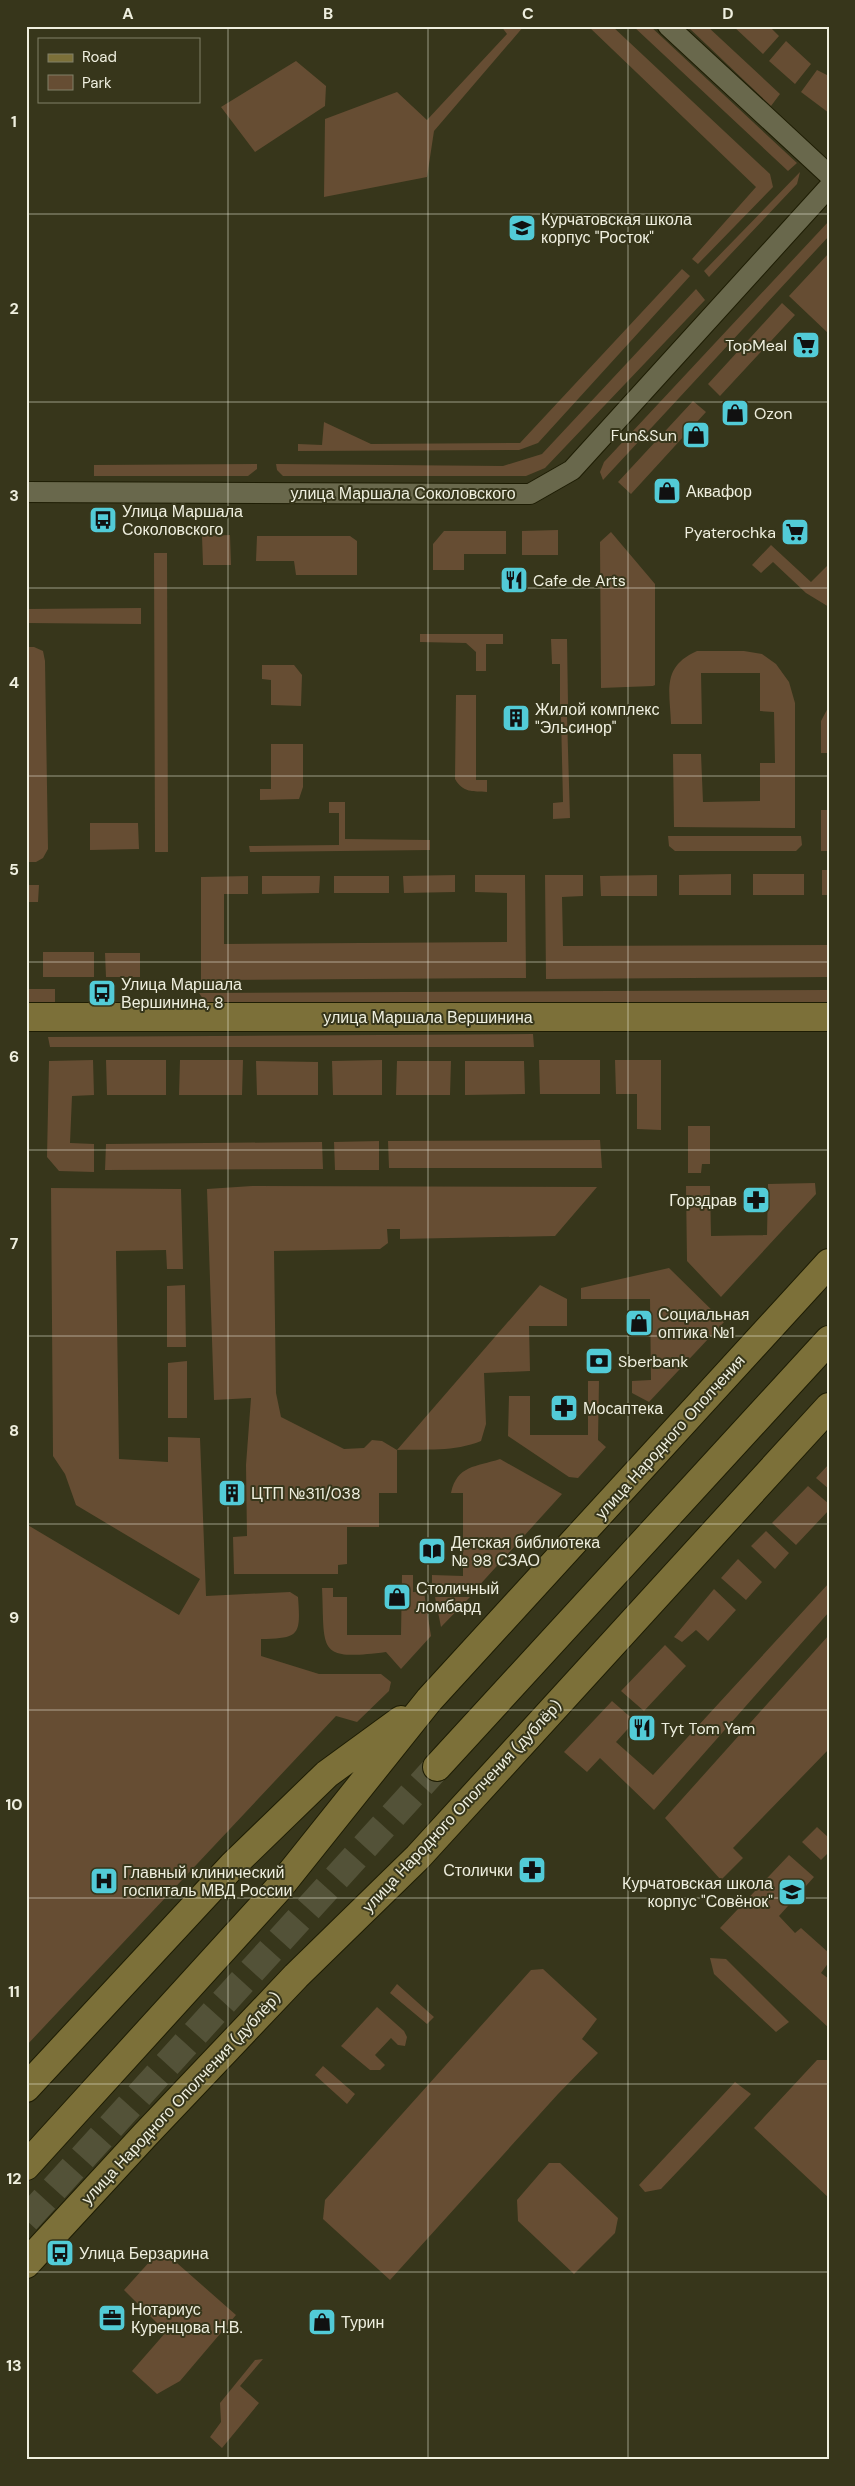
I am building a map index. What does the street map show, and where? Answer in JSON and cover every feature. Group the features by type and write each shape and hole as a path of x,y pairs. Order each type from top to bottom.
{"street":[{"path":"668,26 829,175"},
{"name":"улица Маршала Соколовского","path":"26,492 530,494 572,470 829,187"},
{"name":"улица Маршала Вершинина","path":"26,1018 829,1017"},
{"name":"улица Народного Ополчения","path":"429,1700 829,1263"},
{"path":"437,1767 829,1340"},
{"name":"улица Народного Ополчения (дублёр)","path":"26,2264 296,1976 418,1857 829,1407"},
{"path":"26,2088 233,1865 326,1774 429,1700"},
{"path":"26,2166 278,1889 429,1700"}],"green space":[{"path":"501,26 524,26 434,131 427,177 324,197 325,119 397,92 427,120 507,34"},
{"path":"588,26 612,26 770,174 773,187 698,264 692,259 756,187"},
{"path":"633,26 650,26 797,163 788,171"},
{"path":"687,26 707,26 780,94 771,106"},
{"path":"733,26 769,26 779,36 763,54"},
{"path":"786,41 811,64 795,84 769,61"},
{"path":"296,61 326,86 325,106 255,152 221,107"},
{"path":"817,70 829,76 829,113 801,92"},
{"path":"800,172 797,184 709,277 704,271"},
{"path":"829,221 829,236 603,480 600,472 604,462"},
{"path":"829,253 829,334 789,296"},
{"path":"682,269 690,276 538,443 519,450 298,451 298,444 322,445 324,422 371,444 520,443"},
{"path":"696,289 705,300 545,468 526,476 283,476 277,470 276,464 503,466 542,454"},
{"path":"782,303 795,315 720,396 708,384"},
{"path":"693,401 706,412 631,494 618,482"},
{"path":"257,464 257,469 248,476 94,476 94,465"},
{"path":"558,530 558,555 522,555 522,531"},
{"path":"444,531 506,531 506,554 464,554 464,570 433,570 433,544"},
{"path":"611,532 655,584 655,685 653,686 601,688 600,542"},
{"path":"230,535 231,565 203,565 202,536"},
{"path":"257,536 350,536 357,541 357,575 296,575 294,561 256,561"},
{"path":"771,545 811,582 829,564 829,607 806,593 773,562 761,573 752,565"},
{"path":"154,553 167,553 168,852 155,852"},
{"path":"141,608 141,624 26,623 26,609"},
{"path":"420,634 503,634 503,644 486,644 486,671 476,671 476,652 466,643 420,642"},
{"path":"551,639 567,639 568,705 560,705 560,664 552,664"},
{"path":"26,647 34,647 43,651 45,661 48,849 43,858 36,862 26,862"},
{"path":"697,651 744,651 762,654 776,664 789,682 795,703 795,828 674,827 673,754 701,754 703,802 760,801 760,763 775,763 774,712 760,711 760,673 701,673 702,724 671,724 669,691 673,672 686,657"},
{"path":"262,665 294,665 302,675 301,706 271,705 271,680 262,679"},
{"path":"456,695 476,695 476,780 487,780 487,792 465,789 455,779"},
{"path":"829,706 829,753 821,753 821,721"},
{"path":"567,716 570,818 553,819 553,803 563,802 561,717"},
{"path":"271,744 303,744 303,787 299,799 260,800 260,789 271,789"},
{"path":"329,802 345,802 345,839 430,840 430,850 250,852 249,846 339,845 339,813 329,813"},
{"path":"821,810 829,810 829,851 821,851"},
{"path":"90,823 138,823 139,849 90,850"},
{"path":"668,836 801,836 802,845 796,851 675,851 669,846"},
{"path":"822,870 829,870 829,895 822,895"},
{"path":"731,874 731,895 679,895 679,875"},
{"path":"753,874 804,874 804,895 753,895"},
{"path":"455,875 455,892 404,893 403,876"},
{"path":"475,875 525,875 526,978 201,980 201,877 248,876 248,894 224,894 224,944 507,942 507,893 475,892"},
{"path":"545,875 583,875 583,896 562,897 563,946 829,945 829,977 546,979"},
{"path":"657,875 657,896 601,896 600,876"},
{"path":"262,876 320,876 319,893 262,894"},
{"path":"334,876 389,876 389,893 334,893"},
{"path":"26,885 39,885 38,902 26,902"},
{"path":"43,952 94,952 94,977 43,977"},
{"path":"105,953 140,953 140,977 106,977"},
{"path":"26,989 55,989 55,1003 26,1002"},
{"path":"829,990 829,1003 206,1003 199,993"},
{"path":"533,1034 534,1047 50,1047 48,1037"},
{"path":"93,1060 94,1095 72,1096 70,1143 94,1144 94,1172 59,1171 47,1157 49,1061"},
{"path":"106,1060 166,1060 166,1095 107,1095"},
{"path":"180,1060 243,1060 242,1095 179,1095"},
{"path":"382,1060 382,1095 333,1095 332,1061"},
{"path":"539,1060 600,1060 600,1094 540,1094"},
{"path":"615,1060 661,1060 661,1130 637,1129 637,1094 616,1094"},
{"path":"256,1061 318,1062 318,1095 257,1095"},
{"path":"397,1061 451,1061 450,1095 396,1095"},
{"path":"465,1061 524,1061 525,1094 465,1095"},
{"path":"688,1126 710,1126 710,1164 702,1164 701,1173 688,1173"},
{"path":"600,1140 602,1168 389,1168 388,1141"},
{"path":"379,1141 379,1170 335,1170 334,1142"},
{"path":"322,1142 323,1169 105,1170 106,1144"},
{"path":"815,1183 816,1194 721,1297 687,1261 686,1186 710,1186 711,1236 767,1235 768,1184"},
{"path":"252,1186 597,1187 555,1236 400,1239 400,1229 387,1229 388,1243 380,1249 274,1251 276,1393 281,1417 344,1449 364,1448 372,1440 382,1441 397,1450 397,1493 379,1493 379,1527 347,1527 347,1564 338,1565 338,1574 234,1574 233,1537 247,1536 246,1465 251,1398 214,1400 207,1189"},
{"name":"Главный клинический госпиталь МВД России","path":"51,1188 181,1189 183,1269 167,1269 166,1250 116,1251 119,1459 168,1462 168,1437 200,1438 206,1596 290,1592 298,1597 298,1627 290,1636 261,1639 261,1656 319,1674 381,1674 391,1682 389,1691 357,1722 336,1716 26,2046 26,1524 179,1615 200,1579 76,1505 65,1474 53,1456"},
{"path":"669,1268 724,1322 649,1402 632,1393 632,1381 651,1380 650,1299 581,1299 581,1288"},
{"path":"185,1285 186,1347 167,1347 167,1286"},
{"path":"540,1285 567,1299 567,1326 529,1326 530,1371 484,1373 486,1424 481,1441 461,1447 397,1450"},
{"path":"187,1361 187,1418 168,1418 168,1363"},
{"path":"588,1381 599,1381 598,1440 606,1447 578,1478 569,1477 508,1436 509,1396 530,1396 530,1435 588,1435"},
{"path":"500,1459 562,1494 476,1589 432,1589 432,1575 463,1576 463,1493 451,1493 454,1484 458,1477 469,1468"},
{"path":"829,1464 829,1489 816,1478"},
{"path":"808,1486 829,1504 829,1510 796,1545 772,1523"},
{"path":"766,1531 789,1553 775,1569 751,1546"},
{"path":"738,1559 762,1582 746,1600 721,1578"},
{"path":"402,1575 413,1575 413,1592 424,1592 431,1636 401,1669 386,1652 347,1655 336,1652 329,1647 323,1626 322,1588 333,1588 333,1597 347,1597 347,1635 401,1635"},
{"path":"829,1583 829,1612 654,1810 600,1758 587,1772 564,1752 612,1701 635,1721 616,1742 653,1775"},
{"path":"714,1589 736,1610 708,1641 696,1630 682,1642 674,1637"},
{"path":"435,1597 470,1597 441,1627"},
{"path":"829,1635 829,1749 733,1848 743,1858 721,1880 665,1818"},
{"path":"665,1645 686,1666 644,1711 621,1691"},
{"path":"817,1827 829,1838 829,1852 821,1860 802,1842"},
{"name":"Курчатовская школа корпус \"Совёнок\"","path":"789,1855 814,1877 779,1916 795,1933 801,1928 829,1953 829,1962 821,1973 829,1979 829,2028 720,1928"},
{"path":"710,1958 726,1959 789,2022 776,2032 714,1974"},
{"path":"543,1969 597,2019 582,2039 598,2053 558,2094 390,2280 323,2219 325,2200 531,1970"},
{"path":"397,1984 434,2017 427,2024 390,1993"},
{"path":"377,2007 404,2031 407,2037 405,2046 398,2045 391,2038 375,2055 385,2065 380,2070 370,2070 341,2046"},
{"path":"817,2060 829,2060 829,2198 754,2128"},
{"path":"323,2066 355,2094 347,2104 315,2075"},
{"path":"735,2082 751,2094 661,2189 645,2192 639,2185"},
{"path":"549,2163 560,2163 618,2218 615,2233 574,2274 518,2221 517,2200"},
{"path":"161,2249 236,2315 180,2381 157,2394 132,2371 166,2332 124,2290"},
{"path":"263,2359 240,2386 259,2403 222,2448 210,2437 221,2422 220,2403 255,2360"}],"tunnel":[{"path":"26,2220 437,1767"}],"place":[{"name":"Курчатовская школа корпус \"Росток\"","path":"522,228"},
{"name":"TopMeal","path":"806,345"},
{"name":"Ozon","path":"735,413"},
{"name":"Fun&Sun","path":"696,435"},
{"name":"Аквафор","path":"667,491"},
{"name":"Улица Маршала Соколовского","path":"103,520"},
{"name":"Pyaterochka","path":"795,532"},
{"name":"Cafe de Arts","path":"514,580"},
{"name":"Жилой комплекс \"Эльсинор\"","path":"516,718"},
{"name":"Улица Маршала Вершинина, 8","path":"102,993"},
{"name":"Горздрав","path":"756,1200"},
{"name":"Социальная оптика №1","path":"639,1323"},
{"name":"Sberbank","path":"599,1361"},
{"name":"Мосаптека","path":"564,1408"},
{"name":"ЦТП №311/038","path":"232,1493"},
{"name":"Детская библиотека № 98 СЗАО","path":"432,1551"},
{"name":"Столичный ломбард","path":"397,1597"},
{"name":"Tyt Tom Yam","path":"642,1728"},
{"name":"Столички","path":"532,1870"},
{"name":"Главный клинический госпиталь МВД России","path":"104,1881"},
{"name":"Курчатовская школа корпус \"Совёнок\"","path":"792,1892"},
{"name":"Улица Берзарина","path":"60,2253"},
{"name":"Нотариус Куренцова Н.В.","path":"112,2318"},
{"name":"Турин","path":"322,2322"}]}
